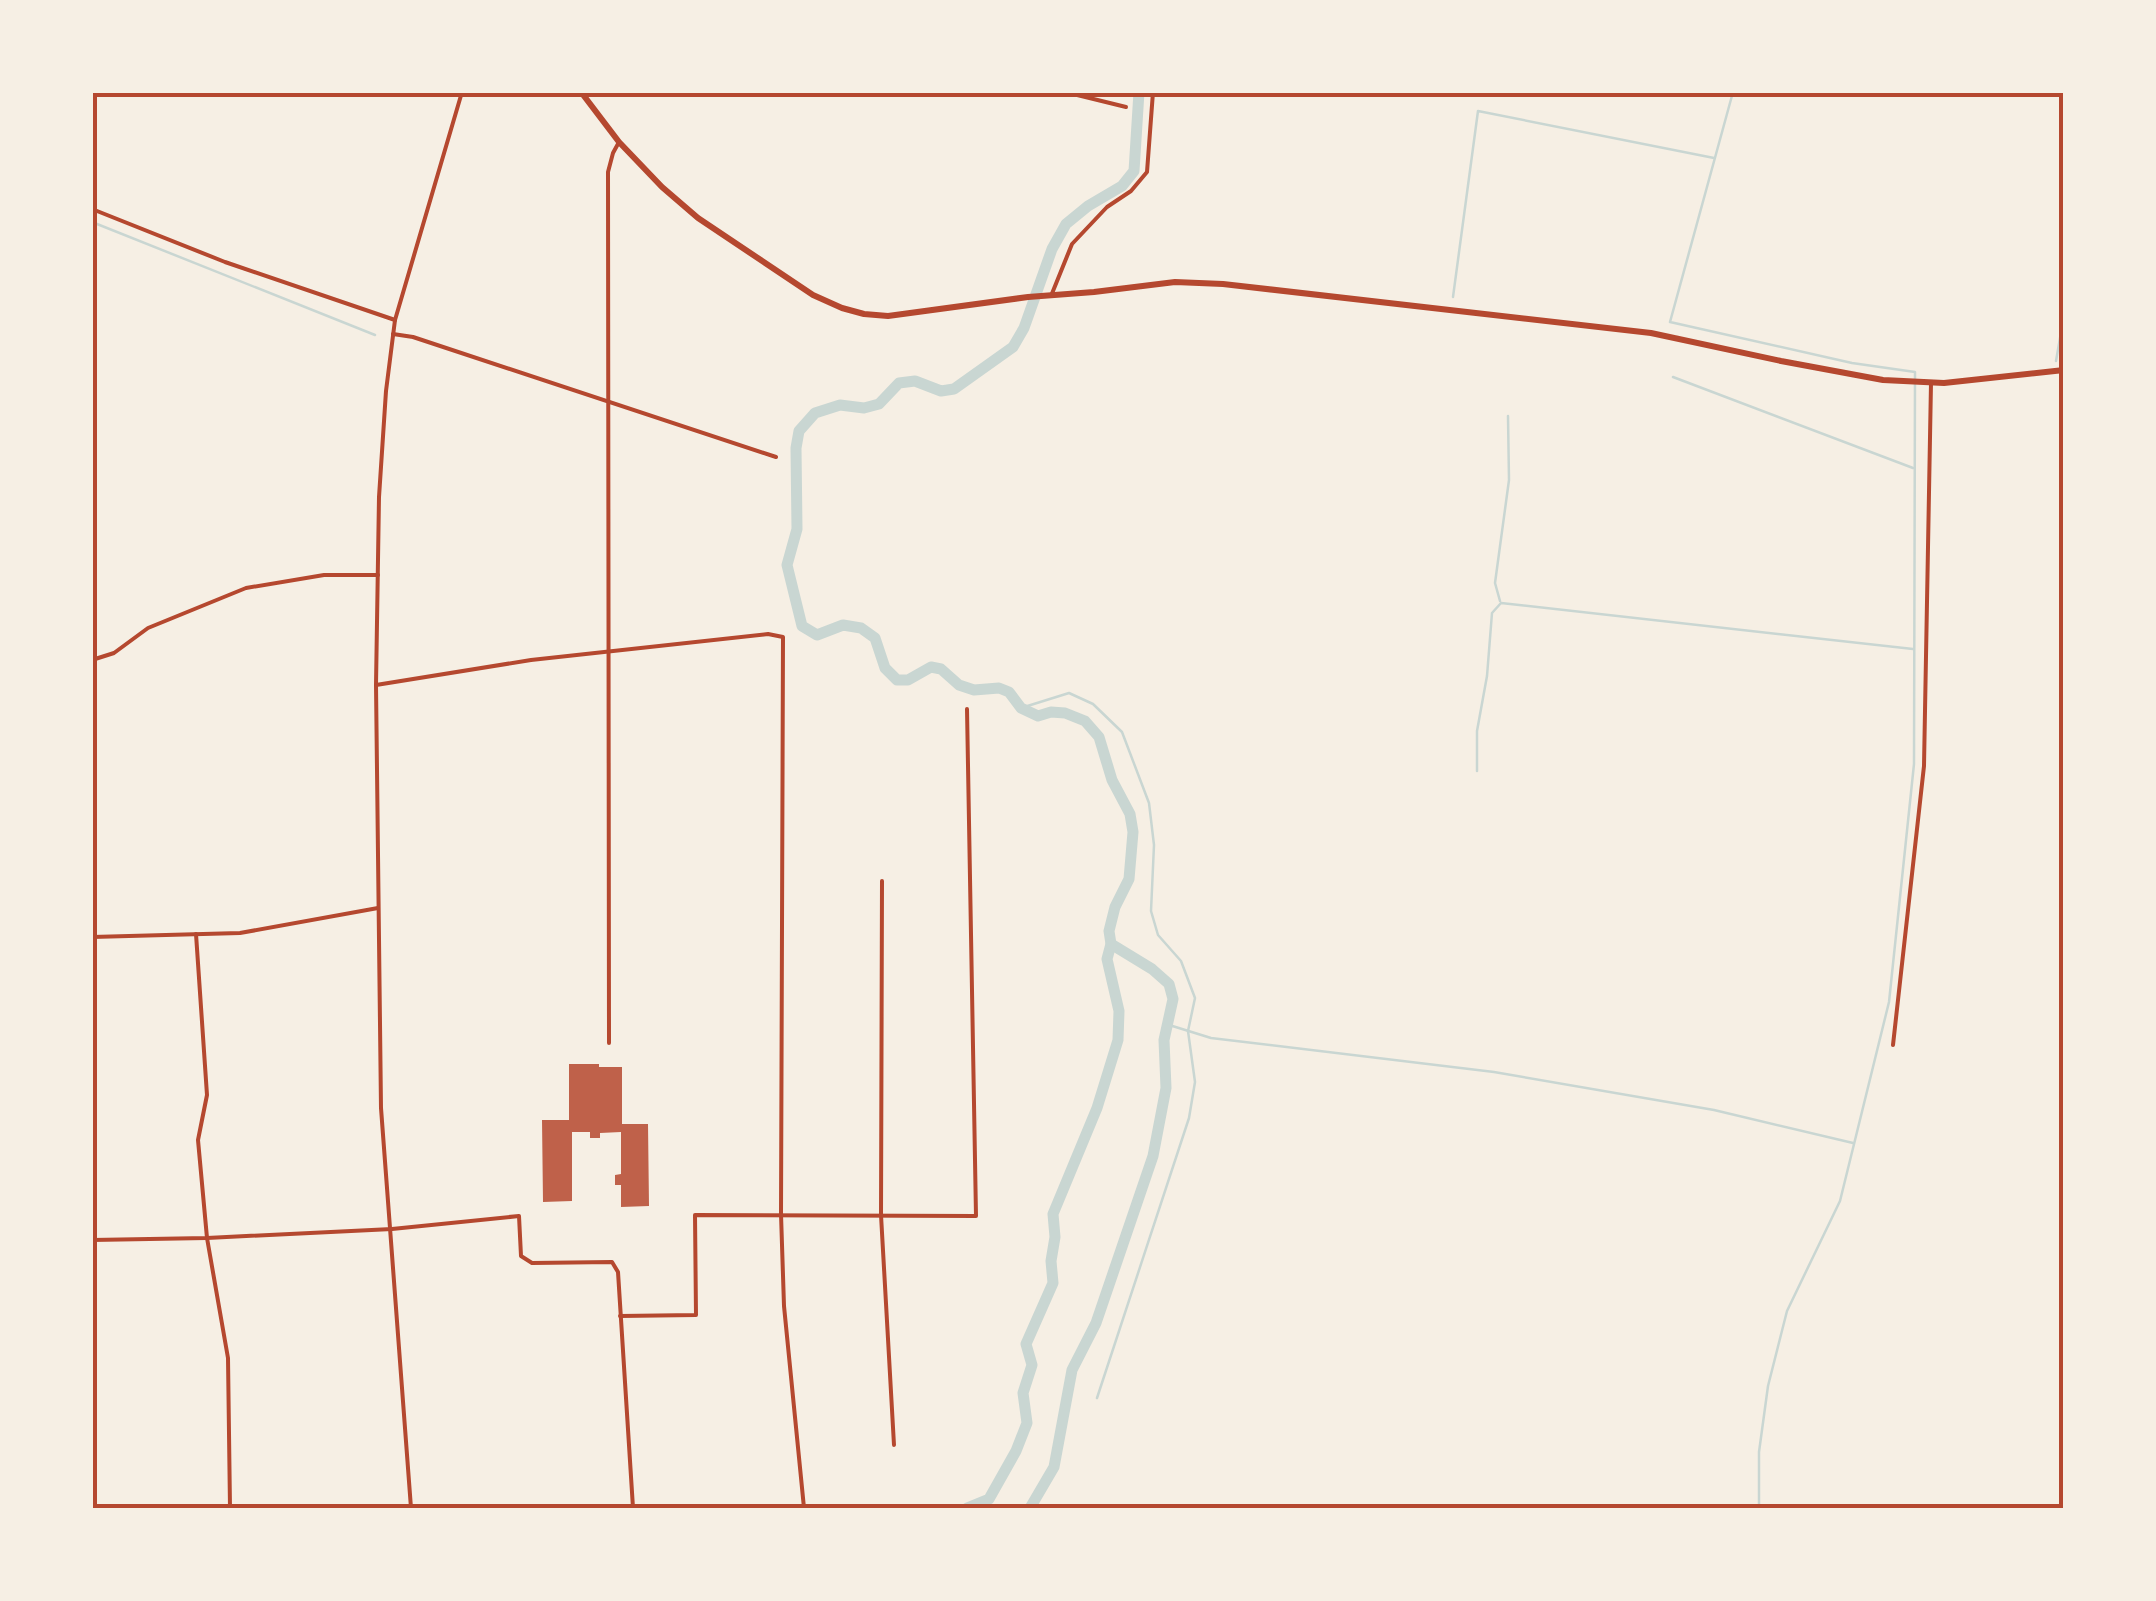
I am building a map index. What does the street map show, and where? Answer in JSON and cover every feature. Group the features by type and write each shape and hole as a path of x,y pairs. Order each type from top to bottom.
{"main road":[{"path":"581,92 619,142 698,218 812,295 864,314 888,316 1175,282 1223,284 1651,332 1782,361 1906,382 2064,370"}],"street":[{"path":"411,1508 381,1108 376,685 380,479 395,320 462,92"},
{"path":"1065,92 1126,107"},
{"path":"1051,296 1072,244 1146,172 1152,92"},
{"path":"610,1044 608,172 619,142"},
{"path":"92,208 225,262 395,320"},
{"path":"393,334 413,336 776,457"},
{"path":"1893,1045 1924,766 1931,383"},
{"path":"92,660 114,653 148,628 246,588 324,576 378,575"},
{"path":"376,685 531,660 768,634 783,637 781,1214 784,1306 804,1508"},
{"path":"620,1316 696,1316 695,1215 976,1216 967,709"},
{"path":"882,881 881,1215 894,1445"},
{"path":"92,937 240,933 378,908"},
{"path":"196,934 208,1095 198,1140 207,1238 228,1358 230,1508"},
{"path":"92,1240 392,1228 519,1216 521,1256 532,1263 612,1262 618,1272 633,1508"}],"building":[{"path":"569,1064 622,1067 622,1124 648,1124 649,1206 621,1207 621,1185 615,1185 615,1175 621,1174 621,1132 600,1133 600,1138 590,1138 590,1132 572,1132 572,1201 543,1202 542,1120 569,1120"}],"waterway":[{"path":"967,1508 989,1499 1027,1423 1023,1393 1032,1365 1026,1344 1053,1283 1053,1214 1097,1108 1118,1040 1119,1011 1107,959 1109,931 1115,907 1129,879 1133,832 1130,814 1112,780 1099,737 1085,721 1065,713 1038,716 1021,708 1009,692 959,685 941,669 931,667 908,680 897,680 885,668 875,638 861,628 843,625 817,635 802,626 787,565 797,529 796,448 799,431 815,413 840,405 864,408 879,404 899,383 915,381 941,391 954,389 1013,347 1066,224 1122,186 1134,171 1139,92"},
{"path":"1733,92 1670,322 1852,363 1915,372 1914,764 1889,1002 1840,1201 1787,1311 1768,1386 1759,1452 1759,1508"},
{"path":"1453,297 1478,111 1714,158"},
{"path":"92,222 375,335"},
{"path":"2056,361 2064,315"},
{"path":"1673,377 1913,468"},
{"path":"1500,601 1495,583 1509,480 1508,416"},
{"path":"1477,771 1477,731 1492,613 1501,603 1913,649"},
{"path":"1021,708 1069,693 1093,704 1122,732 1149,803 1154,845 1151,911 1158,935 1181,961 1195,998 1188,1031 1195,1082 1189,1118 1097,1398"},
{"path":"1030,1508 1054,1467 1072,1370 1096,1323 1153,1156 1166,1088 1164,1040 1173,999 1169,984 1111,944"},
{"path":"1166,1024 1211,1038 1494,1072 1714,1110 1853,1143"}]}
